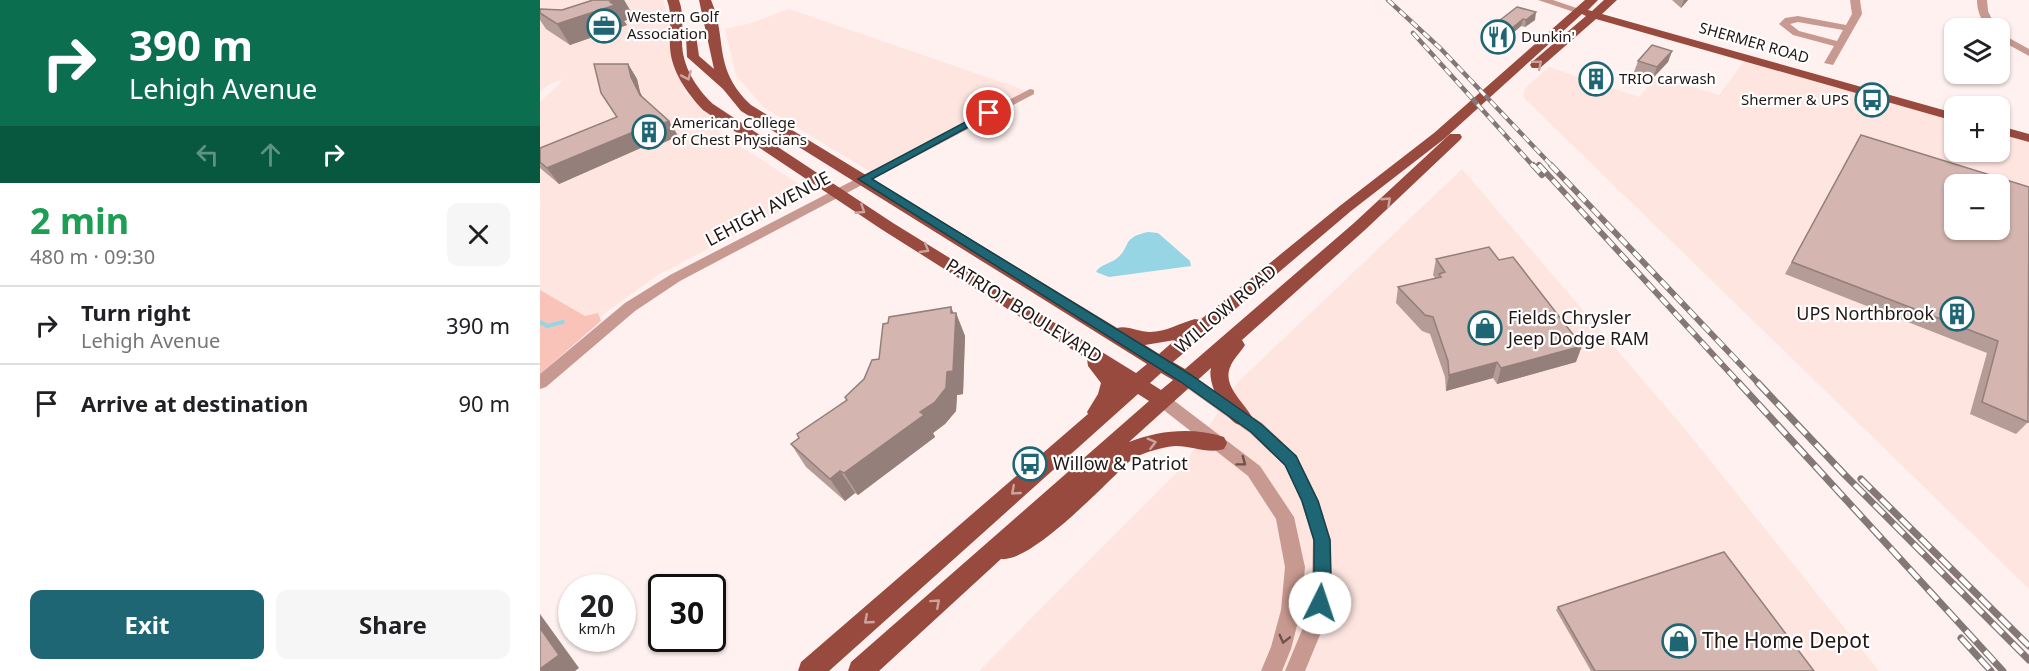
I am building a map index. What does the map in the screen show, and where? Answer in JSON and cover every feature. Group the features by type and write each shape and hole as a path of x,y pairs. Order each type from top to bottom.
{"main road":[{"name":"PATRIOT BOULEVARD","path":"673,0 685,39 677,55 695,94 708,107 836,193 1084,348 1162,400"},
{"name":"PATRIOT BOULEVARD","path":"705,0 716,60 728,88 746,108 1186,379"},
{"name":"WILLOW ROAD","path":"810,671 1137,383 1346,208 1439,136 1591,8 1611,0"},
{"name":"WILLOW ROAD","path":"860,671 1360,226 1591,8"},
{"name":"SHERMER ROAD","path":"1591,8 1944,105"},
{"name":"SHERMER ROAD","path":"1591,8 1944,114"},
{"path":"711,28 685,39 693,57 728,88"},
{"path":"2010,124 2029,129"},
{"path":"2010,133 2029,138"},
{"path":"1075,311 1131,336 1156,340 1170,337 1195,325 1293,244 1346,208"},
{"path":"1242,417 1218,382 1218,370 1226,357 1255,324 1341,249 1360,226"},
{"path":"1074,438 1100,408 1111,382 1084,348"},
{"path":"986,558 1036,534 1126,452 1148,443 1176,438 1217,443"}],"street":[{"name":"SHERMER ROAD","path":"1544,0 1591,8"},
{"name":"SHERMER ROAD","path":"1569,0 1591,8"},
{"path":"1830,63 1857,14 1855,0"},
{"path":"1982,0 1981,5 1985,18"},
{"path":"1840,45 1796,33 1784,24 1788,20 1798,19 1850,29"},
{"path":"2010,42 2029,52"},
{"name":"LEHIGH AVENUE","path":"540,383 586,342 675,278 1030,92"},
{"name":"PATRIOT BOULEVARD","path":"1186,379 1242,417 1290,460 1310,501 1322,540 1322,585 1317,618 1295,671"},
{"name":"PATRIOT BOULEVARD","path":"1162,400 1254,471 1285,517 1295,567 1291,610 1281,649 1271,671"}],"shaded area":[{"path":"540,0 663,0 673,31 674,60 686,93 726,127 718,132 810,191 806,198 658,275 591,323 540,294 540,209 542,206 540,207 540,102 564,79 550,84 540,92"},
{"path":"789,9 1030,92 874,174 763,107 736,75 725,29 751,23"},
{"path":"1745,60 1944,118 1944,162 2010,162 2010,137 2029,142 2029,589 1523,97 1525,88 1549,67 1639,97 1657,76 1719,95"},
{"path":"1462,169 1689,434 1879,671 979,671 1183,466 1237,383"},
{"path":"540,290 585,316 598,313 601,321 540,374"}],"water":[{"path":"1148,232 1158,233 1190,261 1191,266 1109,277 1096,272 1100,267 1121,255 1133,237"}],"building":[{"path":"593,0 615,0 610,2 615,5 557,24 540,13 540,9 562,10"},
{"path":"1517,7 1536,12 1526,20 1523,19 1500,38 1484,34 1495,24"},
{"path":"1652,45 1672,51 1657,67 1638,61"},
{"path":"594,64 628,64 631,77 640,95 669,121 638,134 633,132 547,168 540,162 540,148 617,117 601,93"},
{"name":"UPS Northbrook","path":"1861,135 1987,174 1944,174 1944,240 2010,240 2010,181 2029,187 2028,422 1982,402 1998,341 1792,262"},
{"name":"Fields Chrysler Jeep Dodge RAM","path":"1489,247 1499,260 1513,257 1582,346 1501,368 1497,362 1449,375 1448,361 1433,317 1425,315 1398,287 1441,277 1439,274 1445,272 1436,259"},
{"path":"951,307 951,313 956,313 953,371 947,372 946,388 935,402 920,412 924,415 844,473 840,471 830,479 791,444 799,438 797,434 847,400 845,397 864,379 872,360 879,359 883,324 888,323 889,317"},
{"name":"The Home Depot","path":"1724,552 1814,671 1595,671 1558,607"},
{"path":"540,628 559,655 540,669"}],"waterway":[{"path":"540,322 547,326 563,322"}],"railway":[{"path":"1388,0 1441,49 1553,167"},
{"path":"1413,33 1534,167"},
{"path":"1533,165 1542,175"},
{"path":"1541,167 1539,165 1741,385"},
{"path":"1551,165 1760,385"},
{"path":"1739,383 2003,671"},
{"path":"1758,383 1845,475 2029,660"},
{"path":"1861,479 2029,646"},
{"path":"1961,638 1991,671"}],"place":[{"name":"Western Golf Association","path":"604,26"},
{"name":"Dunkin'","path":"1498,37"},
{"name":"TRIO carwash","path":"1596,79"},
{"name":"Shermer & UPS","path":"1872,100"},
{"name":"American College of Chest Physicians","path":"649,132"},
{"name":"UPS Northbrook","path":"1957,314"},
{"name":"Fields Chrysler Jeep Dodge RAM","path":"1485,328"},
{"name":"Willow & Patriot","path":"1030,464"},
{"name":"The Home Depot","path":"1679,641"}],"route":[{"path":"989,113 864,179 1186,379 1256,428 1290,460 1310,501 1322,540 1320,603"}]}
